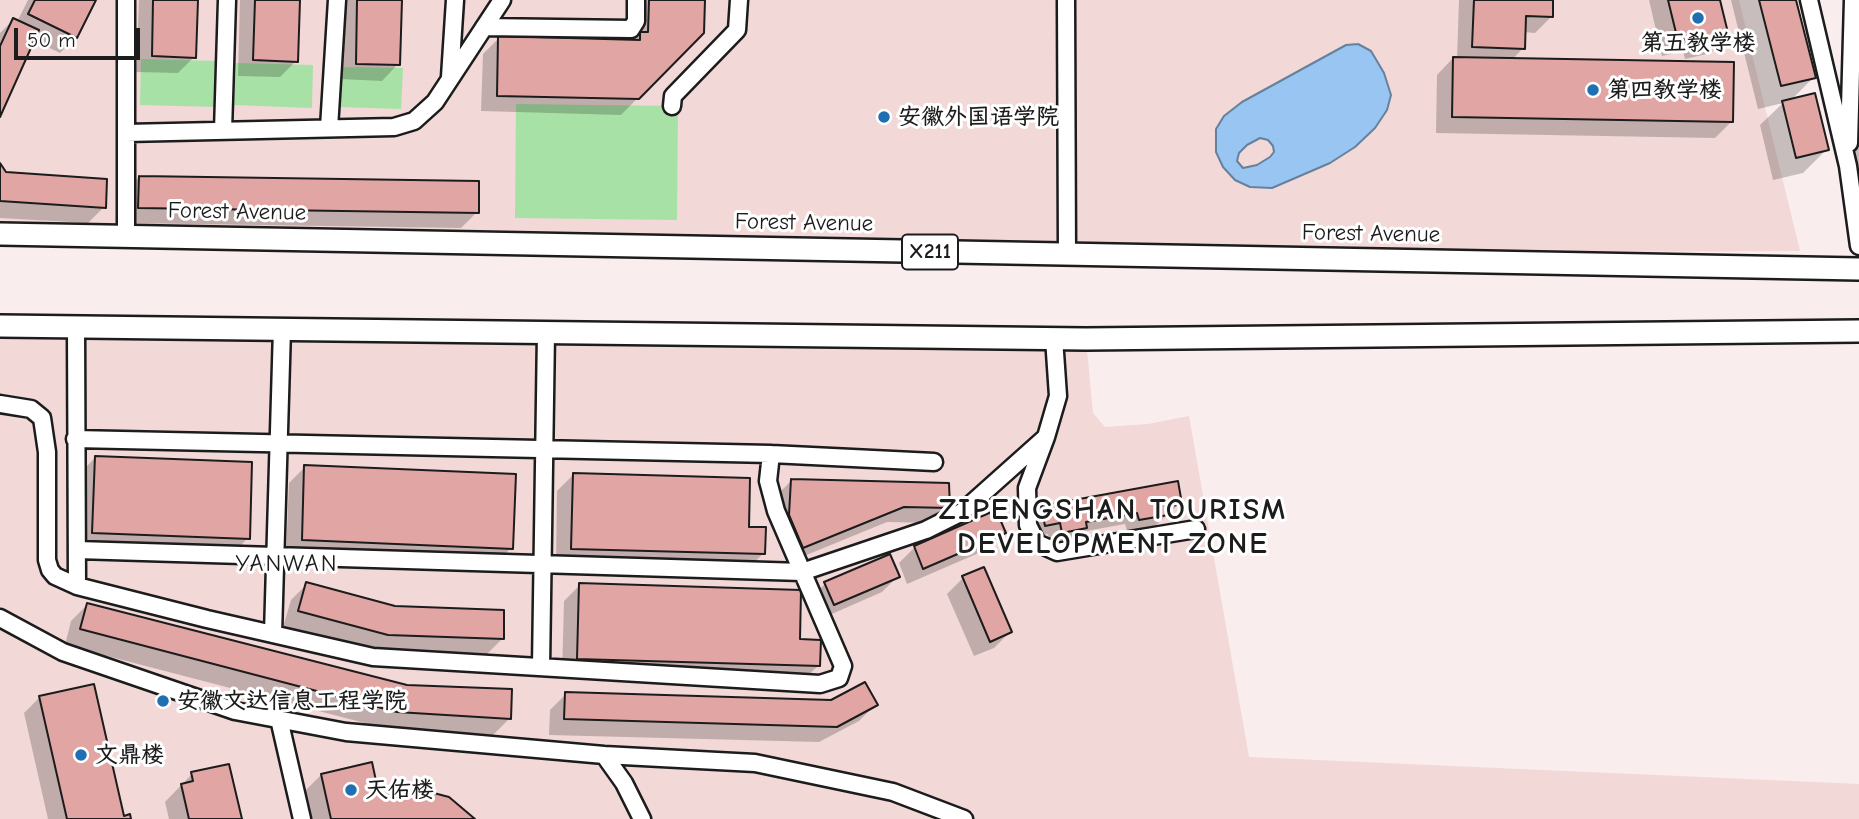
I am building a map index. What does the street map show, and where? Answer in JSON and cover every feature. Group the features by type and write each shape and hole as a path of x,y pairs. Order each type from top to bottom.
{"main road":[{"name":"Forest Avenue","path":"0,234 1859,269"},
{"path":"0,326 1054,338 1859,331"}],"street":[{"path":"126,0 126,237"},
{"path":"223,131 227,0"},
{"path":"329,128 337,0"},
{"path":"450,80 455,0"},
{"path":"126,133 394,127 414,121 435,102 502,0"},
{"path":"484,27 631,29 636,21 636,0"},
{"path":"672,106 673,96 737,30 739,0"},
{"path":"1066,0 1067,254"},
{"path":"1809,0 1854,166"},
{"path":"1853,0 1854,166 1859,246"},
{"path":"76,327 77,586"},
{"path":"273,634 282,329"},
{"path":"541,667 546,332"},
{"path":"1054,338 1058,396 1027,488 1028,524 1037,543 1057,552 1196,529"},
{"path":"0,404 31,409 42,418 47,452 47,560 55,576 77,586 373,657 820,684 839,678 843,666 776,511 768,481 771,454"},
{"path":"77,550 802,572 926,530 962,512 1046,437"},
{"path":"75,439 771,454 934,462"},
{"path":"0,618 63,652 235,711 346,732 604,755 755,763 893,792 964,819"},
{"path":"279,719 302,819"},
{"path":"604,755 624,783 642,819"}],"shaded area":[{"name":"安徽外国语学院","path":"0,0 1739,0 1800,251 1067,254 0,234"},
{"path":"0,326 1086,339 1093,413 1105,427 1148,424 1189,416 1249,757 1859,784 1859,819 0,819"}],"green space":[{"path":"141,59 219,61 218,107 140,105"},
{"path":"236,63 313,65 312,108 234,105"},
{"path":"341,67 403,68 401,109 340,107"},
{"path":"516,104 678,106 677,220 515,218"}],"water":[{"path":"1358,44 1371,51 1384,73 1391,95 1387,110 1375,128 1355,147 1330,163 1272,188 1250,187 1235,180 1223,167 1216,152 1216,129 1224,116 1242,102 1346,45","holes":["1260,138 1268,140 1274,152 1270,157 1257,165 1243,168 1237,161 1239,153"]}],"building":[{"path":"35,0 96,0 77,38 28,14"},
{"path":"153,0 198,0 196,58 152,56"},
{"path":"255,0 300,0 298,62 253,60"},
{"path":"357,0 402,0 400,65 356,64"},
{"path":"649,0 705,0 704,33 639,99 497,96 498,36 640,40 640,32 648,32"},
{"path":"1474,0 1553,0 1553,17 1526,16 1525,49 1472,47"},
{"name":"第五教学楼","path":"1668,0 1720,0 1729,37 1701,44 1699,36 1678,41"},
{"path":"1759,0 1796,0 1816,78 1781,86"},
{"path":"13,18 39,30 0,117 0,46"},
{"name":"第四教学楼","path":"1453,57 1734,62 1733,122 1452,117"},
{"path":"1815,93 1829,150 1796,158 1782,101"},
{"path":"0,163 6,172 107,179 106,208 0,201"},
{"path":"139,176 479,181 479,213 138,208"},
{"path":"95,456 252,462 250,539 92,533"},
{"path":"304,465 516,474 513,549 302,540"},
{"path":"573,473 750,478 749,527 766,527 765,554 571,549"},
{"path":"791,479 949,483 950,508 904,507 803,548 789,515"},
{"path":"1178,481 1182,504 1166,507 1168,515 1139,520 1137,513 1086,522 1087,528 1062,533 1060,523 1045,526 1041,506"},
{"path":"996,510 1006,533 923,569 914,546"},
{"path":"890,554 900,577 834,605 824,582"},
{"path":"984,567 1012,632 990,642 962,576"},
{"path":"306,582 395,606 504,610 504,639 388,635 298,611"},
{"path":"579,583 801,590 800,639 821,640 820,666 577,659"},
{"path":"87,603 407,685 512,689 511,719 397,712 80,629"},
{"path":"865,682 878,705 837,727 564,719 565,692 831,700"},
{"name":"文鼎楼","path":"94,684 124,816 130,814 131,819 67,819 39,696"},
{"name":"天佑楼","path":"372,762 379,795 405,790 426,791 449,797 475,819 331,819 321,774"},
{"path":"229,764 242,819 189,819 181,784 193,781 191,772"}],"place":[{"name":"第五教学楼","path":"1698,18"},
{"name":"第四教学楼","path":"1593,90"},
{"name":"安徽外国语学院","path":"884,117"},
{"name":"安徽文达信息工程学院","path":"163,701"},
{"name":"文鼎楼","path":"81,755"},
{"name":"天佑楼","path":"351,790"}],"district":[{"name":"ZIPENGSHAN TOURISM DEVELOPMENT ZONE","path":"1113,528"},
{"name":"YANWAN","path":"287,564"}]}
